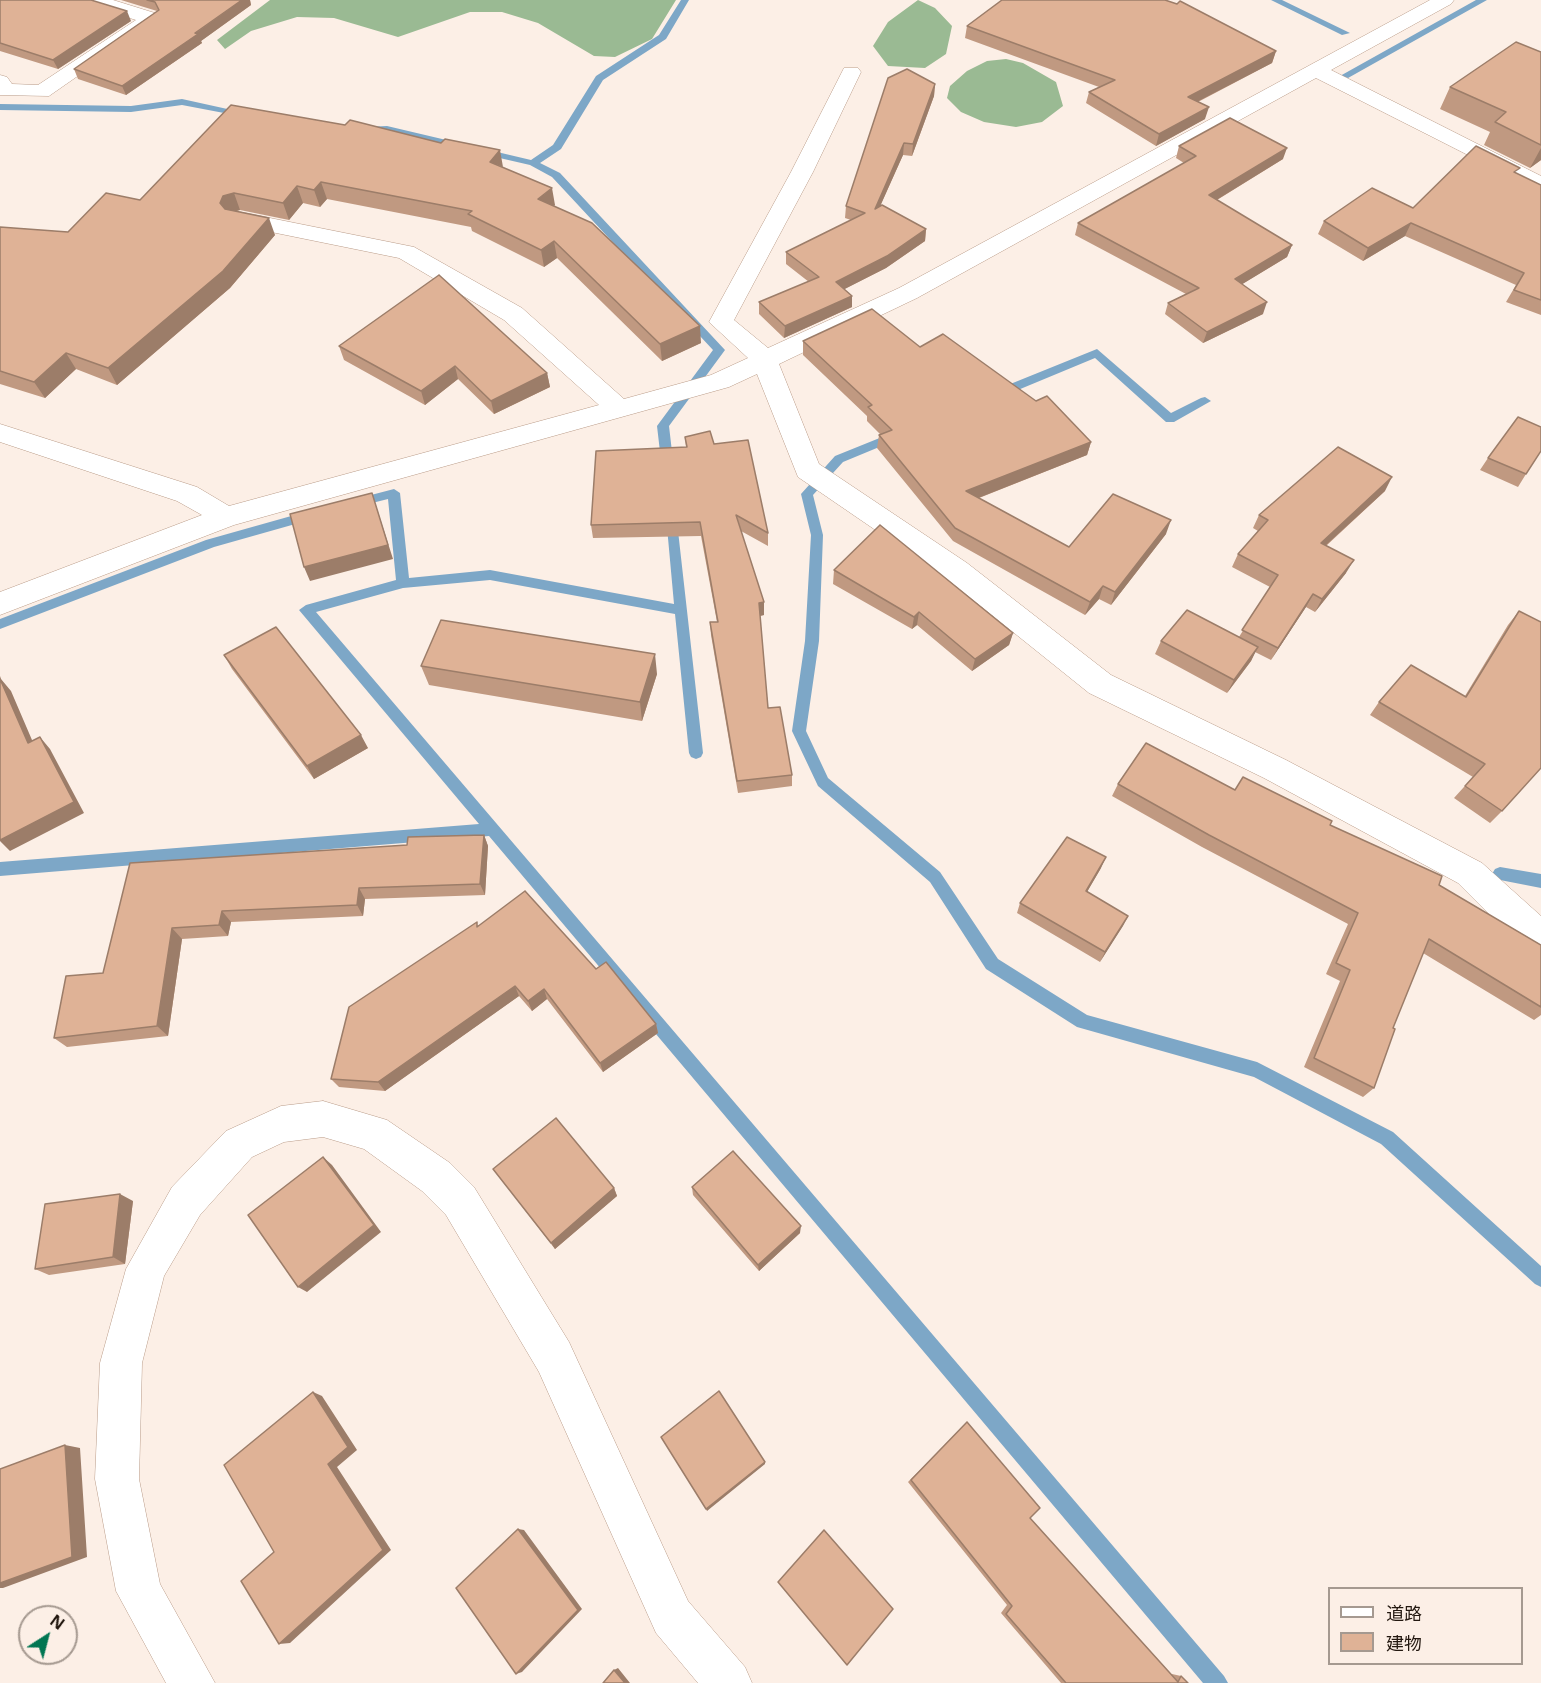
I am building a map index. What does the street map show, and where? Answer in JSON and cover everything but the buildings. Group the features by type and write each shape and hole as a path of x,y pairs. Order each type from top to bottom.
{"street":[{"path":"0,81 5,90 42,92 151,18 93,0"},
{"path":"0,604 226,518 720,381 908,293 1444,0"},
{"path":"1315,70 1541,185"},
{"path":"851,72 802,172 721,322 753,347 765,361 808,470 957,571 1100,684 1275,769 1470,873 1511,913 1541,936"},
{"path":"240,219 406,252 513,314 618,408"},
{"path":"0,433 187,494 226,518"},
{"path":"192,1683 139,1591 117,1479 121,1363 146,1269 186,1201 239,1144 281,1124 323,1119 374,1133 436,1177 460,1201 554,1357 672,1617 729,1683"}],"green space":[{"path":"270,0 676,0 652,39 615,57 594,56 538,23 502,12 470,12 398,37 334,18 297,17 251,31 225,49 217,40"},
{"path":"918,0 935,8 952,26 946,54 925,68 888,66 873,46 888,22"},
{"path":"1006,59 1023,63 1056,82 1063,106 1042,122 1016,127 984,122 961,112 947,98 950,86 967,71 987,61"}],"waterway":[{"path":"533,163 557,147 599,78 663,37 685,0"},
{"path":"1275,0 1345,33"},
{"path":"1345,76 1483,0"},
{"path":"0,107 131,109 182,102 245,114"},
{"path":"366,130 387,129 533,163"},
{"path":"533,163 556,175 719,350 663,426 668,469"},
{"path":"997,394 1097,353 1170,419 1205,401"},
{"path":"897,435 839,459 807,494 817,535 812,641 799,731 823,782 935,877 992,964 1083,1022 1257,1070 1387,1138 1541,1278"},
{"path":"356,503 394,493 403,583"},
{"path":"0,624 211,543 309,516"},
{"path":"672,516 682,610"},
{"path":"403,583 490,575 682,610"},
{"path":"403,583 306,610 492,829"},
{"path":"682,610 696,753"},
{"path":"0,869 492,829"},
{"path":"492,829 1217,1683"},
{"path":"1500,874 1541,881"}]}
